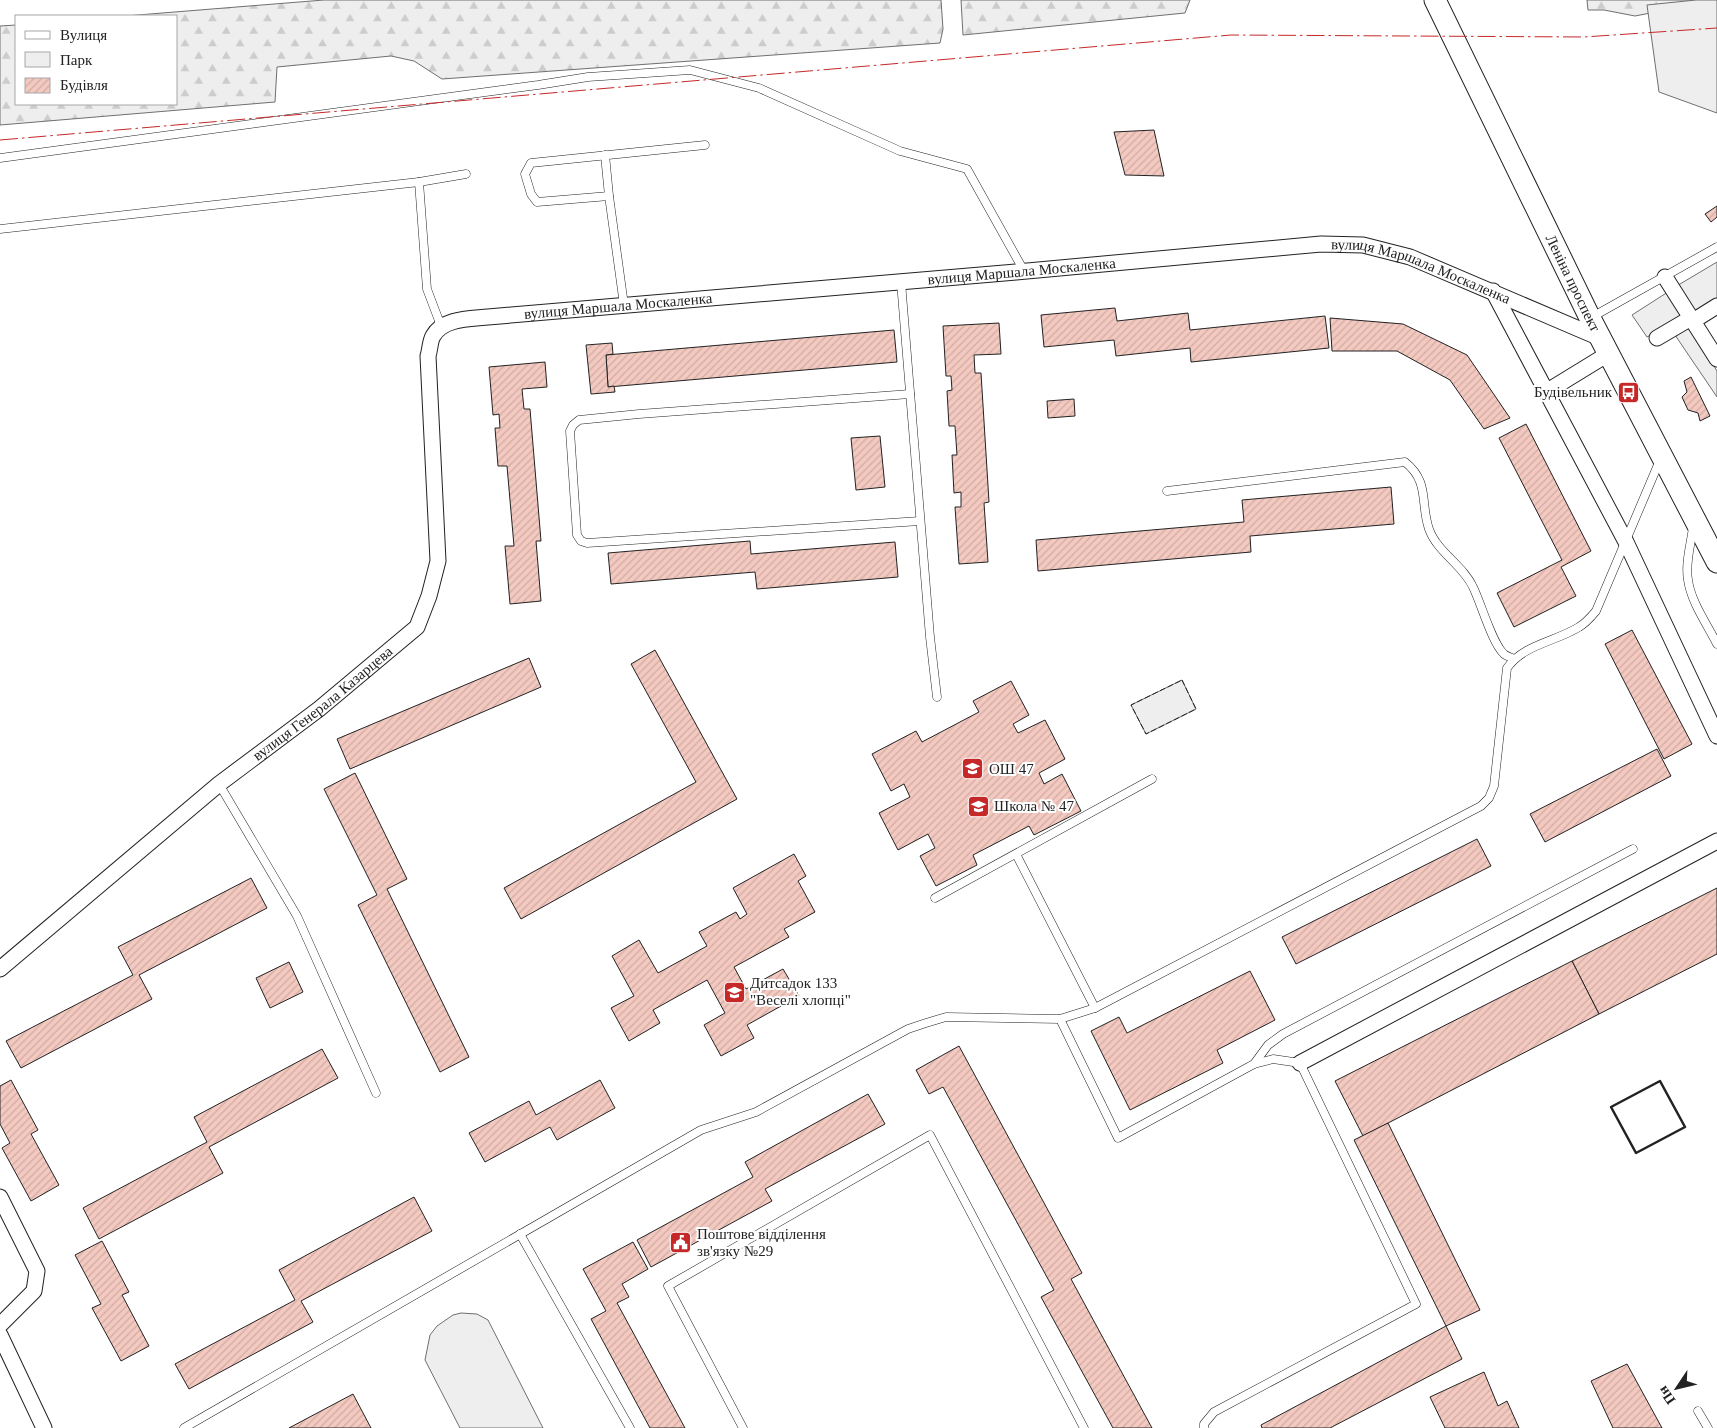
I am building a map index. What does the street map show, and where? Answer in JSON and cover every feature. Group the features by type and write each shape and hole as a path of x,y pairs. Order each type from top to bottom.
{"main road":[{"name":"Леніна проспект","path":"1435,0 1604,346 1717,562"}],"street":[{"name":"вулиця Маршала Москаленка","path":"437,332 454,322 488,317 1321,244 1363,245 1410,257 1493,291 1604,346"},
{"path":"1665,276 1717,359"},
{"path":"1493,291 1626,542 1717,736"},
{"path":"1657,338 1717,306"},
{"name":"вулиця Генерала Казарцева","path":"0,969 219,784 318,709 417,627 429,596 438,560 428,356 437,332"},
{"path":"1546,392 1604,346"},
{"path":"1300,1063 1717,841"},
{"path":"0,1197 37,1272 34,1292 0,1325"},
{"path":"0,1334 44,1428"}],"lane":[{"path":"0,158 588,77 690,70 759,88 900,151 967,169 1024,271"},
{"path":"609,196 537,202 531,194 525,174 531,163 705,145"},
{"path":"605,155 624,305"},
{"path":"0,229 419,182 466,174"},
{"path":"419,182 427,289 437,332"},
{"path":"1590,318 1717,247"},
{"path":"901,282 920,521 937,697"},
{"path":"910,394 579,420 573,425 570,432 577,535 581,541 587,543 920,521"},
{"path":"184,1428 700,1130 756,1112 908,1029 946,1018 1060,1018 1095,1008 1481,806 1489,798 1494,786 1507,668 1522,653 1577,628 1596,611 1661,456"},
{"path":"1167,491 1405,462 1414,469 1420,480 1428,529 1444,551 1464,571 1473,586 1498,646 1505,655 1514,659"},
{"path":"1694,520 1687,570 1688,582 1694,599 1717,644"},
{"path":"935,898 1152,779"},
{"path":"219,784 297,916 376,1093"},
{"path":"1254,1064 1268,1046 1283,1034 1633,849"},
{"path":"1016,854 1095,1008"},
{"path":"1060,1018 1118,1138 1254,1064 1273,1059 1300,1063 1416,1304 1214,1412 1204,1424 1204,1428"},
{"path":"743,1428 668,1286 930,1135 1084,1428"},
{"path":"520,1234 630,1428"},
{"path":"1698,1411 1708,1428"}],"green space":[{"path":"324,0 941,0 943,29 940,43 442,79 414,61 391,56 277,67 275,102 0,125 0,26 15,25 15,105 178,105 178,15 137,15"},
{"path":"961,0 1190,0 1185,13 963,35"},
{"path":"1587,0 1717,0 1635,16 1604,10 1588,10"},
{"path":"1717,0 1717,113 1659,92 1647,5"},
{"path":"1717,262 1717,303 1694,317 1675,287"},
{"path":"1671,290 1689,316 1647,337 1632,315"},
{"path":"1689,326 1717,371 1717,397 1675,335"},
{"path":"1182,680 1196,709 1146,734 1131,705"},
{"path":"461,1313 477,1314 488,1320 543,1428 460,1428 425,1360 430,1335 437,1326 453,1315"}],"building":[{"path":"1154,130 1164,176 1125,175 1114,132"},
{"path":"1717,206 1717,217 1711,222 1705,214"},
{"path":"1115,308 1117,321 1188,313 1190,330 1325,316 1329,348 1191,362 1190,348 1116,356 1114,340 1044,347 1041,315"},
{"path":"1330,318 1403,324 1467,355 1510,418 1484,429 1450,380 1397,351 1332,351"},
{"path":"999,323 1001,354 974,355 975,373 981,373 989,502 984,503 988,562 959,564 955,507 961,507 961,492 954,493 952,455 957,455 955,426 949,426 947,391 952,390 951,376 946,376 943,326"},
{"path":"894,330 897,362 608,387 606,355"},
{"path":"612,343 613,354 606,355 608,387 614,386 615,392 591,394 586,345"},
{"path":"545,362 547,387 522,389 524,409 530,409 541,541 536,541 541,601 510,604 505,546 514,546 507,466 498,466 495,428 500,428 499,414 493,415 489,367"},
{"path":"1691,377 1710,416 1700,421 1698,413 1688,410 1682,397 1687,392 1684,381"},
{"path":"1074,399 1075,416 1048,418 1047,401"},
{"path":"1526,424 1591,551 1561,567 1576,596 1514,627 1497,593 1562,560 1499,438"},
{"path":"880,436 885,487 856,490 851,438"},
{"path":"1391,487 1394,524 1250,536 1251,552 1038,571 1036,540 1244,522 1242,500"},
{"path":"750,541 751,554 895,542 898,577 757,589 755,572 611,584 608,553"},
{"path":"1632,630 1692,744 1664,759 1605,644"},
{"path":"655,650 737,799 521,919 504,888 696,782 631,664"},
{"path":"529,658 541,687 350,769 337,739"},
{"path":"1011,681 1029,715 1013,724 1018,733 1045,720 1065,759 1039,773 1044,784 1062,774 1081,811 1034,835 1029,826 973,855 977,865 936,886 920,856 935,848 928,834 898,850 879,813 910,797 904,784 891,791 872,754 916,731 922,742 979,712 973,701"},
{"path":"1657,749 1671,776 1545,842 1530,814"},
{"path":"355,773 407,879 387,889 469,1057 440,1072 358,905 377,895 324,789"},
{"path":"1477,839 1491,866 1296,964 1282,937"},
{"path":"794,854 806,876 798,881 815,912 784,929 789,937 734,967 746,989 783,969 799,996 747,1025 754,1038 721,1056 704,1025 725,1013 707,980 653,1010 660,1023 629,1041 611,1008 634,996 612,956 639,940 658,973 707,946 699,932 736,912 740,919 747,914 733,888"},
{"path":"251,878 267,908 139,975 152,999 21,1068 6,1041 133,975 118,947"},
{"path":"1717,888 1717,954 1599,1014 1572,961"},
{"path":"1572,961 1599,1014 1363,1136 1335,1081"},
{"path":"289,962 303,992 270,1008 256,978"},
{"path":"1250,971 1275,1020 1217,1050 1223,1063 1130,1110 1091,1031 1119,1017 1127,1033"},
{"path":"959,1046 1082,1273 1071,1279 1152,1428 1113,1428 1041,1297 1054,1290 943,1087 929,1094 916,1070"},
{"path":"322,1049 338,1078 209,1147 223,1173 99,1239 83,1208 207,1142 194,1117"},
{"path":"11,1080 38,1130 31,1134 59,1185 31,1201 2,1148 10,1143 0,1124 0,1086"},
{"path":"600,1080 615,1108 557,1140 550,1127 485,1162 469,1133 529,1101 536,1115"},
{"path":"868,1094 885,1124 765,1189 772,1201 651,1267 637,1240 753,1177 745,1162"},
{"path":"1388,1123 1480,1310 1446,1326 1354,1140"},
{"path":"414,1197 432,1231 301,1301 313,1322 189,1389 175,1364 295,1300 279,1270"},
{"path":"102,1241 129,1292 122,1295 149,1346 121,1361 92,1308 101,1304 75,1255"},
{"path":"633,1242 648,1269 622,1284 629,1297 617,1303 685,1428 650,1428 591,1319 606,1311 583,1269"},
{"path":"1446,1326 1462,1359 1330,1428 1262,1428 1261,1425"},
{"path":"1627,1364 1662,1428 1613,1428 1591,1381"},
{"path":"1484,1372 1498,1406 1507,1401 1519,1428 1445,1428 1430,1397"},
{"path":"353,1394 371,1428 289,1428"}],"fence":[{"path":"1182,680 1196,709 1146,734 1131,705 1182,680"}],"wall":[{"path":"1660,1081 1685,1127 1636,1153 1611,1107 1660,1081"}],"power":[{"path":"0,140 1231,35 1584,37 1717,28"}],"place":[{"name":"Будівельник","path":"1628,392"},
{"name":"ОШ 47","path":"973,769"},
{"name":"Школа № 47","path":"978,806"},
{"name":"Дитсадок 133 \"Веселі хлопці\"","path":"734,992"},
{"name":"Поштове відділення зв'язку №29","path":"681,1243"}]}
